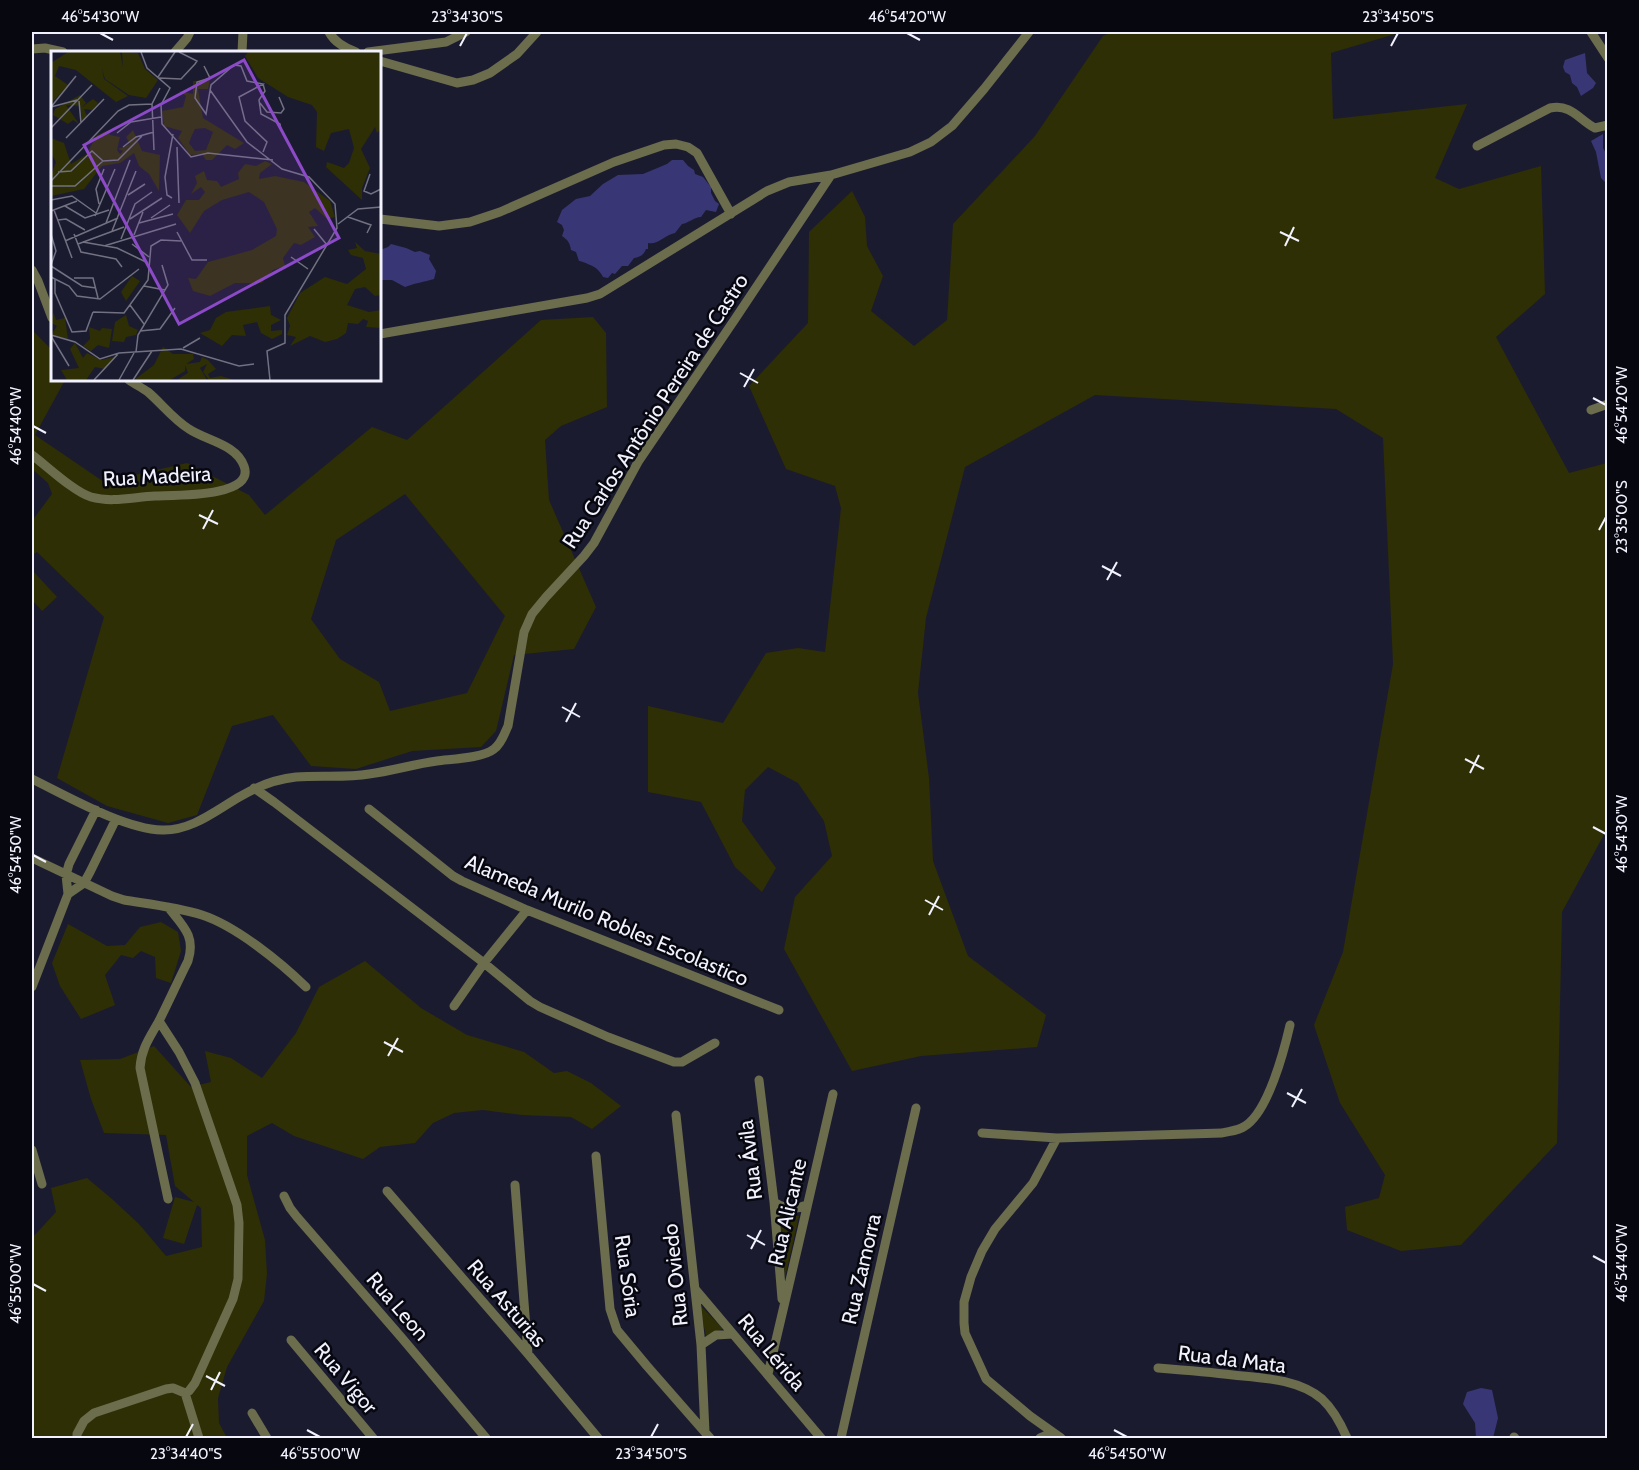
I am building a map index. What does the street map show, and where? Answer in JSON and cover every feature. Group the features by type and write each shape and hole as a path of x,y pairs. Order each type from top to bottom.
{"street":[{"path":"176,51 188,38 190,32"},
{"path":"242,51 243,32"},
{"path":"329,32 336,41 353,51"},
{"path":"376,51 446,42 466,32"},
{"path":"381,61 457,83 473,80 490,73 517,54 537,32"},
{"path":"381,334 600,294 767,191 789,182 831,175 910,152 931,142 952,126 1029,32"},
{"path":"1591,32 1604,48 1608,58"},
{"path":"32,49 45,48 58,51"},
{"path":"1477,146 1550,108 1567,108 1592,126 1608,125"},
{"path":"381,219 439,226 470,222 500,212 614,162 664,145 676,144 688,147 697,153 731,214"},
{"name":"Rua Carlos Antônio Pereira de Castro","path":"32,779 116,819 148,830 166,830 188,826 254,788 277,780 368,774 481,755 494,750 502,740 508,726 524,632 531,614 594,543 638,462 831,175"},
{"path":"32,270 51,315"},
{"name":"Rua Madeira","path":"32,455 88,496 109,500 211,493 235,486 243,479 246,472 244,464 233,451 188,429 146,391 131,381"},
{"path":"1591,410 1608,404"},
{"path":"254,788 540,1007 608,1037 674,1062 682,1062 715,1043"},
{"name":"Alameda Murilo Robles Escolastico","path":"369,809 453,876 527,910 779,1010"},
{"path":"32,987 68,894 66,875 75,851 96,810"},
{"path":"68,894 84,883 116,819"},
{"path":"32,858 111,896 200,914 228,926 274,959 306,987"},
{"path":"168,907 187,932 191,940 191,951 140,1057 140,1068 168,1199"},
{"path":"454,1006 484,963 527,910"},
{"path":"159,1021 195,1083 237,1205 240,1223 238,1279 233,1299 195,1383 185,1393"},
{"path":"982,1133 1057,1138 1222,1133 1237,1130 1247,1125 1253,1118 1271,1089 1290,1025"},
{"name":"Rua Ávila","path":"759,1080 774,1202 783,1307"},
{"name":"Rua Alicante","path":"768,1374 832,1094"},
{"name":"Rua Zamorra","path":"841,1438 916,1108"},
{"name":"Rua Oviedo","path":"676,1115 701,1345 708,1435"},
{"path":"1057,1138 1033,1183 995,1229 982,1251 964,1302 963,1323 965,1333 991,1385 1061,1438"},
{"path":"32,1150 42,1184"},
{"name":"Rua Sória","path":"596,1156 610,1309 617,1330 708,1435"},
{"path":"515,1185 528,1354"},
{"name":"Rua Asturias","path":"387,1191 598,1438"},
{"name":"Rua Leon","path":"284,1196 297,1217 486,1438"},
{"path":"774,1202 789,1208 799,1209 807,1206"},
{"name":"Rua Lérida","path":"695,1289 822,1438"},
{"path":"701,1345 716,1335 733,1334"},
{"name":"Rua Vigor","path":"291,1340 373,1438"},
{"name":"Rua da Mata","path":"1158,1368 1267,1378 1305,1388 1321,1398 1331,1408 1340,1421 1347,1438"},
{"path":"76,1438 84,1421 94,1413 174,1388 185,1393 199,1438"},
{"path":"252,1413 267,1438"},
{"path":"1040,1438 1052,1432"}],"shaded area":[{"path":"1112,32 1402,32 1331,53 1333,119 1467,104 1435,178 1459,189 1541,166 1545,294 1496,337 1569,473 1607,463 1607,829 1562,912 1557,1143 1461,1245 1401,1251 1347,1230 1345,1207 1379,1198 1385,1175 1340,1103 1314,1025 1343,952 1393,664 1383,438 1336,409 1095,395 965,467 926,618 918,693 929,778 933,861 968,956 1046,1015 1037,1047 921,1056 852,1071 784,949 795,897 832,856 824,821 798,783 768,767 745,790 742,821 776,868 762,892 735,867 701,802 648,792 648,706 723,723 766,653 798,648 825,652 841,508 835,486 786,469 749,386 808,323 809,232 852,191 865,217 867,246 883,276 871,311 914,346 947,320 953,224 1035,136 1103,36"},
{"path":"1585,53 1587,73 1596,83 1593,88 1581,96 1563,67 1565,60"},
{"path":"1603,134 1603,148 1607,155 1607,181 1605,182 1601,178 1596,152 1591,141"},
{"path":"672,160 683,160 694,170 695,174 703,177 711,187 715,201 719,204 716,212 706,210 701,217 682,224 675,233 655,243 648,243 648,249 643,254 634,258 628,266 622,266 608,278 603,277 595,267 579,261 576,252 571,250 570,245 562,236 564,230 562,225 557,222 562,210 576,199 590,196 603,184 618,175 643,174"},
{"path":"391,244 430,255 429,259 436,271 434,279 405,287 392,280 381,280 381,250"},
{"path":"593,317 606,333 607,407 561,426 545,440 549,500 596,607 574,649 514,655 496,731 481,747 412,751 356,769 311,766 273,715 232,726 197,815 168,823 107,806 57,778 104,617 37,552 32,555 32,521 52,494 48,483 32,469 32,330 51,349 51,381 64,381 35,435 104,482 187,463 249,495 265,515 372,427 407,440 541,320","holes":["405,494 505,616 467,693 390,711 379,682 340,659 311,619 336,540"]},
{"path":"32,570 57,597 42,611 32,600"},
{"path":"161,922 178,932 181,951 171,983 156,978 155,957 141,951 133,958 121,955 105,975 115,1005 81,1019 60,986 52,963 68,924 107,946 125,945 140,927"},
{"path":"365,961 421,1008 467,1035 524,1052 554,1073 567,1071 591,1083 621,1106 592,1129 571,1117 522,1115 483,1110 454,1113 433,1123 415,1143 380,1147 363,1159 294,1136 272,1123 247,1136 247,1175 265,1240 267,1274 264,1301 227,1367 218,1398 219,1423 227,1438 35,1438 32,1434 32,1238 56,1212 51,1188 87,1178 139,1224 166,1256 202,1247 201,1208 197,1205 184,1244 163,1238 175,1197 194,1202 175,1186 166,1135 104,1133 80,1060 120,1059 154,1046 191,1087 211,1082 205,1051 231,1058 262,1078 296,1033 319,987"},
{"path":"779,1214 799,1216 785,1278"},
{"path":"699,1304 723,1329 706,1336"},
{"path":"1481,1388 1492,1390 1498,1418 1493,1438 1476,1437 1475,1423 1463,1404 1467,1392"}]}
